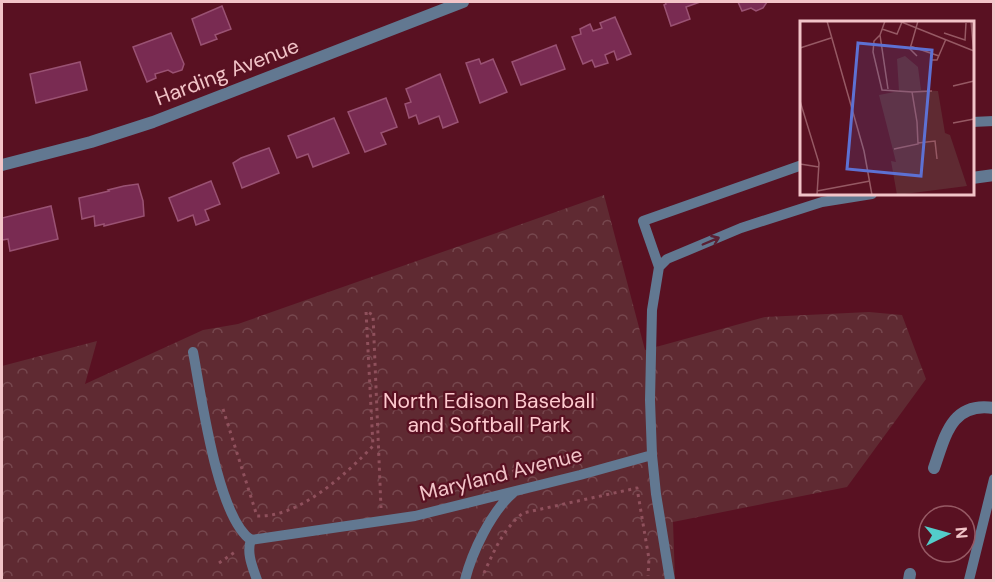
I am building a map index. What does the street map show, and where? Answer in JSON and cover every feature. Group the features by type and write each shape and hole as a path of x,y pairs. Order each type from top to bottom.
{"street":[{"name":"Harding Avenue","path":"2,165 91,142 153,122 463,2"},
{"path":"974,178 993,175"},
{"path":"934,468 947,430 955,417 967,410 993,408"}],"lane":[{"path":"974,122 993,121"},
{"path":"670,580 656,494 650,400 652,310 657,291 659,267 643,221 800,165"},
{"path":"659,267 667,259 741,228 822,202 867,195"},
{"path":"193,352 218,478 238,525 251,540 250,559 257,580"},
{"name":"Maryland Avenue","path":"251,540 415,516 652,455"},
{"path":"969,580 993,479"},
{"path":"465,580 486,527 496,511 516,491"}],"path":[{"path":"223,409 257,516 271,515 312,498 335,483 373,446 366,311 373,315 381,514"},
{"path":"496,484 515,470 568,456"},
{"path":"482,577 495,547 514,520 523,513 637,488 649,559 648,576"}],"green space":[{"name":"North Edison Baseball and Softball Park","path":"604,195 645,350 765,317 869,312 902,315 926,379 847,487 673,522 675,580 2,580 2,366 97,341 85,384 203,330 238,324"}],"building":[{"path":"665,2 700,2 686,7 690,19 671,26"},
{"path":"738,2 767,2 763,8 756,11 751,8 742,11"},
{"path":"222,6 231,29 215,35 217,39 201,45 192,19"},
{"path":"615,17 631,54 617,60 614,51 605,55 608,63 595,67 592,60 583,64 572,37 581,34 580,29 590,24 593,31 602,28 600,23"},
{"path":"171,33 184,64 182,70 173,73 168,70 155,74 156,78 147,82 133,47"},
{"path":"556,45 565,69 521,85 512,62"},
{"path":"479,59 481,64 493,59 507,92 480,103 466,63"},
{"path":"80,62 87,90 36,103 30,74"},
{"path":"440,74 458,122 443,128 439,116 419,124 416,115 409,118 405,104 411,102 406,89"},
{"path":"386,98 397,127 381,133 386,144 365,152 348,112"},
{"path":"334,118 349,153 313,167 308,154 297,158 288,136"},
{"path":"269,148 279,173 242,188 233,163"},
{"path":"211,181 220,204 205,210 209,220 196,225 193,215 178,221 169,198"},
{"path":"138,184 144,216 104,226 104,224 95,226 94,216 82,219 79,198"},
{"path":"51,206 58,239 10,251 8,239 2,240 2,218"}]}
